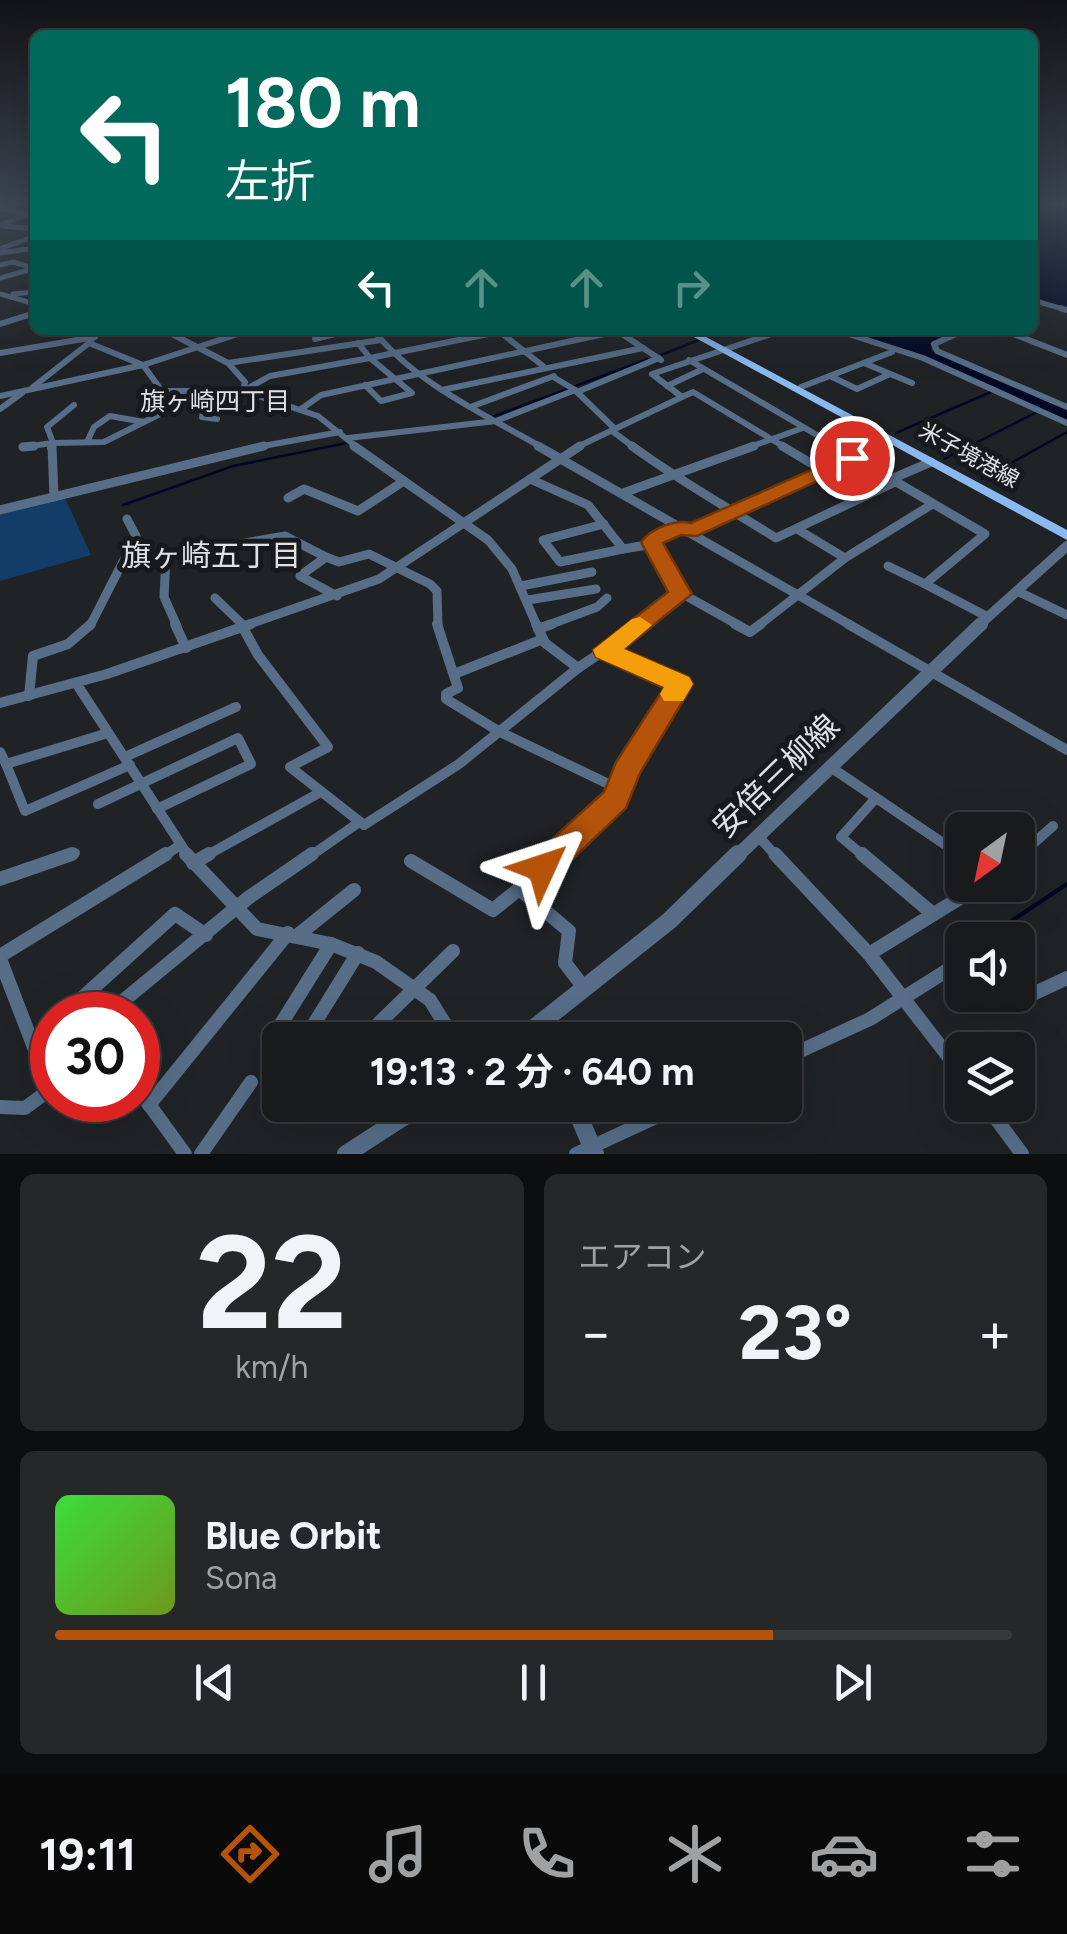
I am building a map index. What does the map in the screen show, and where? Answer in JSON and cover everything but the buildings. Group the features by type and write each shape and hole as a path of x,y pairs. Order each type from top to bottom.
{"main road":[{"name":"米子境港線","path":"697,335 1067,532"},
{"name":"米子境港線","path":"702,335 931,462 1067,532"}],"street":[{"path":"0,265 12,262 30,267"},
{"path":"0,278 30,269"},
{"path":"9,295 30,293"},
{"path":"0,294 30,302"},
{"path":"1038,302 1067,310"},
{"path":"0,324 30,315"},
{"path":"172,335 228,363 245,382 243,390"},
{"path":"0,396 143,364 233,335"},
{"path":"315,339 325,335"},
{"path":"376,335 392,354 442,390 1067,750"},
{"path":"455,335 458,340"},
{"path":"0,352 94,337 143,364 162,392 206,393 243,390 270,376 482,335"},
{"path":"507,335 671,476 776,538 931,462"},
{"path":"301,409 321,395 599,335"},
{"path":"623,335 672,366"},
{"path":"652,374 767,335"},
{"path":"852,335 916,355 1067,423"},
{"path":"954,335 934,344 937,351 1067,407"},
{"path":"1017,335 1067,355"},
{"path":"0,409 94,337"},
{"path":"228,363 380,340"},
{"path":"358,343 412,393 381,401 364,386"},
{"path":"442,390 643,348"},
{"path":"800,387 892,352"},
{"path":"0,510 256,447 496,421 659,358"},
{"path":"688,360 985,534 925,584"},
{"path":"864,363 912,382"},
{"path":"637,367 682,397"},
{"path":"668,386 704,369"},
{"path":"830,376 857,389 890,374"},
{"path":"472,406 556,378"},
{"path":"243,390 301,409 344,435 504,557 552,652 578,668"},
{"path":"0,703 186,648 336,596 396,568 560,458 694,392 824,471"},
{"path":"206,393 202,418 217,419"},
{"path":"22,447 104,442 162,414 176,394"},
{"path":"54,497 49,450 52,444 47,428 74,405"},
{"path":"87,442 94,427 110,416 144,422"},
{"path":"622,493 803,428"},
{"path":"604,524 543,540 560,562 653,544 660,536 734,511 892,440"},
{"path":"530,479 588,504 623,549"},
{"path":"288,498 304,489 358,510 404,481"},
{"path":"86,489 90,504"},
{"path":"653,544 681,594 750,632 845,558 931,505"},
{"path":"28,696 30,661 83,634 94,621 136,536 127,519"},
{"path":"797,529 845,558"},
{"path":"122,564 285,536 338,562 368,554 437,591 434,617 458,688 446,694 446,699 500,732 619,789"},
{"name":"安倍三柳線","path":"548,1022 669,921 929,670 1067,546"},
{"path":"166,556 164,597 186,648"},
{"path":"326,557 300,576 336,596"},
{"path":"888,566 988,617"},
{"path":"521,586 592,572"},
{"path":"528,600 596,590"},
{"path":"1017,591 1067,615"},
{"path":"215,598 246,628 258,655 328,747 290,766 319,794 364,825 459,764 578,668 681,594"},
{"path":"454,674 598,607 607,598"},
{"path":"411,861 492,910 609,807 640,746 680,684 605,650"},
{"path":"76,683 180,846 236,910 257,928 358,953 415,987 430,1000 444,1022"},
{"path":"108,733 3,758 25,811 236,707"},
{"path":"98,804 238,738 250,764 157,809"},
{"path":"829,766 945,845"},
{"path":"193,863 319,794"},
{"path":"876,798 841,837 933,914"},
{"path":"135,992 236,910 358,823"},
{"path":"1035,841 1053,826"},
{"path":"758,836 868,954 945,1051"},
{"path":"30,1037 0,958 180,846"},
{"path":"0,878 75,853"},
{"path":"520,888 569,931 562,959 585,990"},
{"path":"160,1091 293,934 354,890"},
{"path":"868,954 953,902"},
{"path":"88,992 175,914 206,935"},
{"path":"282,1022 332,944"},
{"path":"379,1022 452,951"},
{"path":"315,1022 358,953"},
{"path":"802,1050 870,1019 945,972"},
{"path":"1035,993 1067,978"},
{"path":"201,1154 251,1082"},
{"path":"0,1107 30,1105"},
{"path":"160,1119 185,1154"},
{"path":"346,1154 396,1122"},
{"path":"579,1122 588,1151 647,1122"},
{"path":"998,1122 1022,1154"}],"shaded area":[{"path":"1038,257 1067,257 1067,309 1038,300"},
{"path":"856,335 947,335 930,343 932,351 1054,403 1067,410 1067,421 920,355"},
{"path":"60,498 66,500 91,555 0,581 0,514"}],"waterway":[{"path":"661,355 699,340"},
{"path":"492,417 648,359"},
{"path":"896,433 991,392"},
{"path":"944,459 1037,412"},
{"path":"982,479 1067,432"},
{"path":"850,453 878,441"},
{"path":"123,505 233,466 347,443"},
{"path":"823,465 843,456"},
{"path":"794,478 816,469"},
{"path":"1010,922 1067,884"}],"slow traffic":[{"path":"640,625 605,650 680,684 674,694"}],"district":[{"name":"旗ヶ崎四丁目","path":"215,401"},
{"name":"旗ヶ崎五丁目","path":"211,555"}],"route":[{"path":"542,868 616,799 626,770 680,684 605,650 681,594 652,542 654,539 682,527 690,531 852,458"}]}
